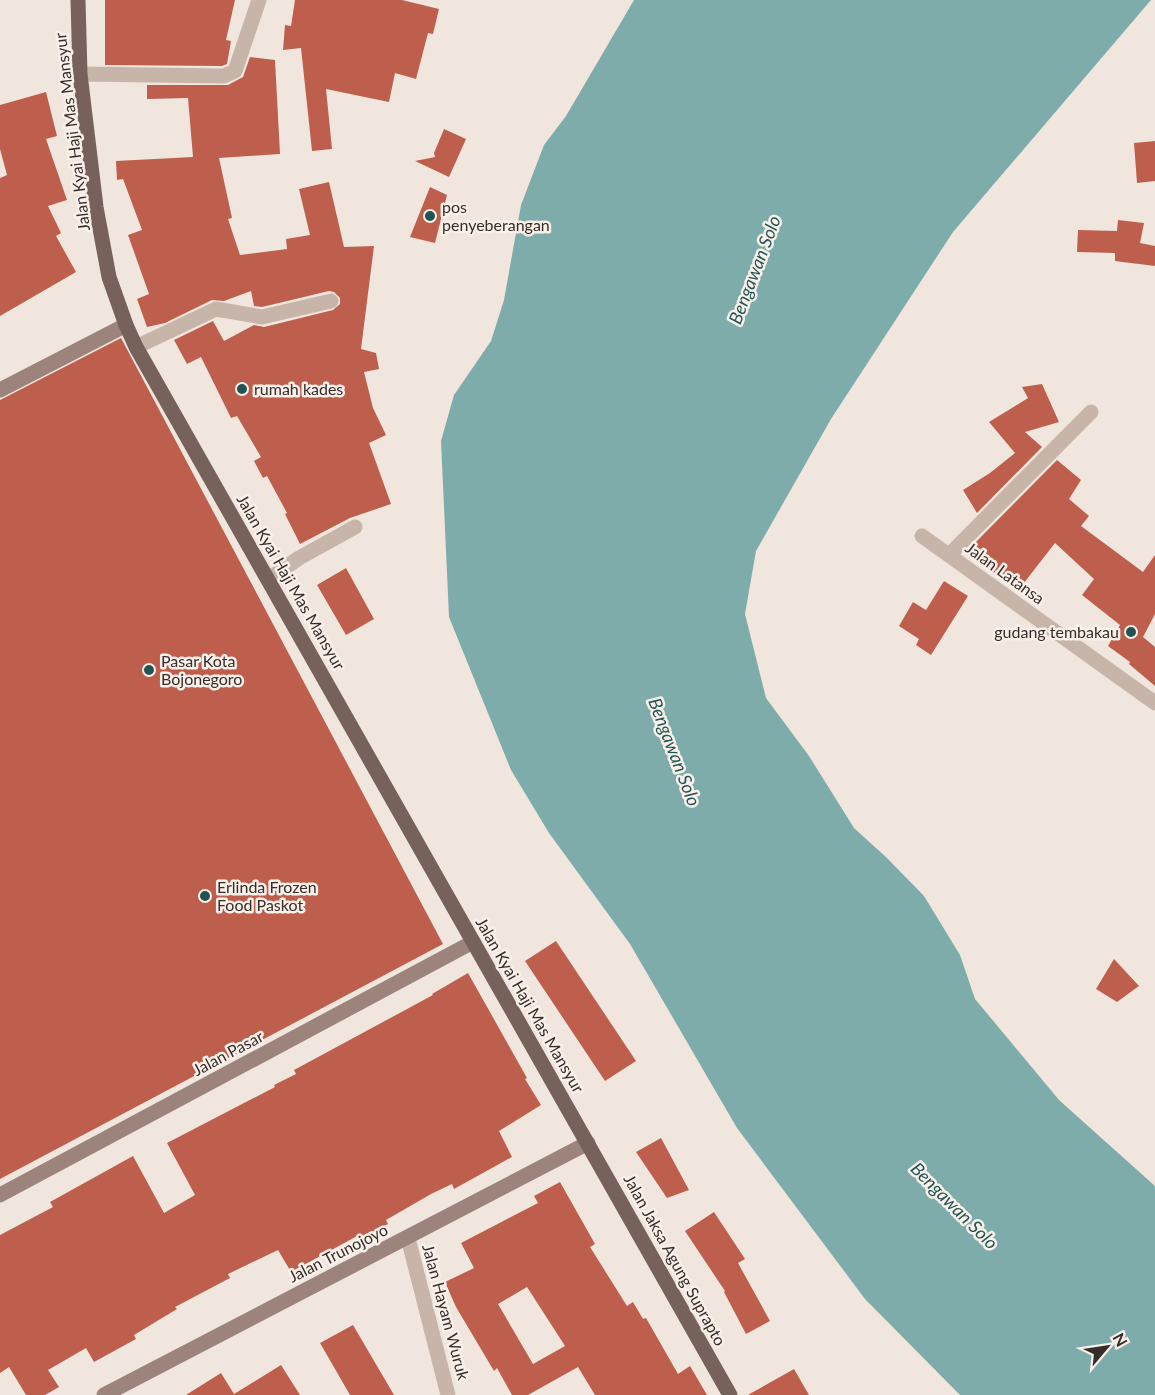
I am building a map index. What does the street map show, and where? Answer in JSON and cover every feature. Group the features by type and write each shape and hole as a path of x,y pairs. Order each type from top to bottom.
{"main road":[{"name":"Jalan Kyai Haji Mas Mansyur","path":"78,0 80,74 100,230 109,277 126,325 136,347 588,1143"},
{"path":"0,390 126,325"},
{"name":"Jalan Pasar","path":"0,1195 473,942"},
{"name":"Jalan Trunojoyo","path":"104,1395 588,1143"},
{"name":"Jalan Jaksa Agung Suprapto","path":"588,1143 730,1395"}],"street":[{"path":"80,74 224,76 230,74 235,71 259,0"},
{"path":"136,347 216,309 262,317 331,301"},
{"path":"949,555 1091,412"},
{"path":"269,579 299,558 355,527"},
{"name":"Jalan Latansa","path":"922,536 1155,703"},
{"name":"Jalan Hayam Wuruk","path":"408,1238 448,1395"}],"water":[{"name":"Bengawan Solo","path":"634,0 1151,0 953,232 831,419 756,551 745,614 766,698 809,756 854,828 924,896 960,955 975,999 1059,1100 1155,1186 1155,1395 960,1395 865,1299 737,1128 630,944 549,833 511,770 449,617 441,441 454,395 491,341 504,300 521,205 544,145 566,116"}],"building":[{"path":"105,0 235,0 226,40 231,41 227,64 222,66 105,65"},
{"path":"295,0 402,0 439,9 433,34 428,33 416,79 395,73 389,102 326,89 332,149 312,151 301,48 283,50 285,25 291,26"},
{"path":"250,57 275,60 280,154 219,158 232,218 228,219 240,255 287,249 286,239 310,235 299,189 329,182 344,247 374,246 361,349 376,353 379,369 364,372 373,408 386,435 369,443 391,504 350,518 300,544 285,514 287,513 267,476 263,478 254,461 261,457 237,416 231,418 201,357 187,364 174,340 213,321 224,341 254,325 264,327 333,310 340,304 340,298 334,292 329,291 262,307 254,306 251,291 224,301 212,300 165,323 147,327 137,299 149,294 128,235 142,230 123,179 117,180 116,161 193,157 188,98 147,99 147,85 228,85 243,77"},
{"path":"46,92 57,136 46,139 67,200 48,206 61,233 56,236 76,272 0,316 0,178 7,175 0,149 0,105"},
{"path":"444,129 466,139 449,177 415,161 435,157 434,153"},
{"path":"1155,141 1155,181 1137,183 1134,143"},
{"name":"pos penyeberangan","path":"430,187 447,195 435,243 410,237"},
{"path":"1118,220 1144,223 1140,243 1155,246 1155,266 1115,261 1115,253 1077,252 1078,230 1117,231"},
{"name":"Pasar Kota Bojonegoro","path":"121,338 443,944 0,1179 0,400"},
{"path":"1042,384 1059,422 1025,432 1042,447 977,513 963,490 990,473 1015,453 989,422 1028,398 1022,387"},
{"path":"1057,460 1081,480 1069,499 1089,516 1081,526 1143,572 1155,555 1155,614 1143,637 1155,647 1155,686 1129,664 1130,662 1108,646 1120,625 1082,595 1094,579 1055,543 1020,588 996,570 994,573 968,550"},
{"path":"346,568 374,619 346,635 317,585"},
{"path":"944,581 968,596 931,655 916,645 919,639 899,626 913,602 926,610"},
{"path":"556,941 636,1061 605,1081 525,961"},
{"path":"1114,959 1139,986 1117,1002 1096,989"},
{"path":"468,973 541,1105 499,1131 512,1157 454,1189 452,1184 431,1194 386,1220 388,1224 360,1238 359,1235 291,1272 278,1250 228,1274 230,1278 175,1307 177,1309 134,1335 136,1339 94,1362 86,1348 48,1370 59,1387 45,1395 26,1395 9,1367 0,1373 0,1235 53,1207 50,1202 133,1156 164,1213 195,1195 167,1143 275,1087 274,1085 296,1074 294,1070 433,995"},
{"path":"661,1138 689,1190 667,1198 636,1152"},
{"path":"560,1182 595,1244 590,1247 627,1306 633,1302 643,1319 646,1318 678,1374 690,1366 707,1395 595,1395 578,1367 528,1395 512,1395 497,1368 494,1371 456,1307 445,1282 474,1268 461,1243 538,1203 534,1196","holes":["527,1287 565,1346 533,1364 498,1304"]},
{"path":"714,1212 745,1259 738,1263 770,1321 746,1334 725,1291 685,1231"},
{"path":"353,1325 394,1395 350,1395 320,1343"},
{"path":"281,1365 300,1395 186,1395 221,1373 234,1394"},
{"path":"794,1369 809,1395 748,1395"}],"place":[{"name":"pos penyeberangan","path":"430,216"},
{"name":"rumah kades","path":"242,389"},
{"name":"gudang tembakau","path":"1131,632"},
{"name":"Pasar Kota Bojonegoro","path":"149,670"},
{"name":"Erlinda Frozen Food Paskot","path":"205,896"}]}
